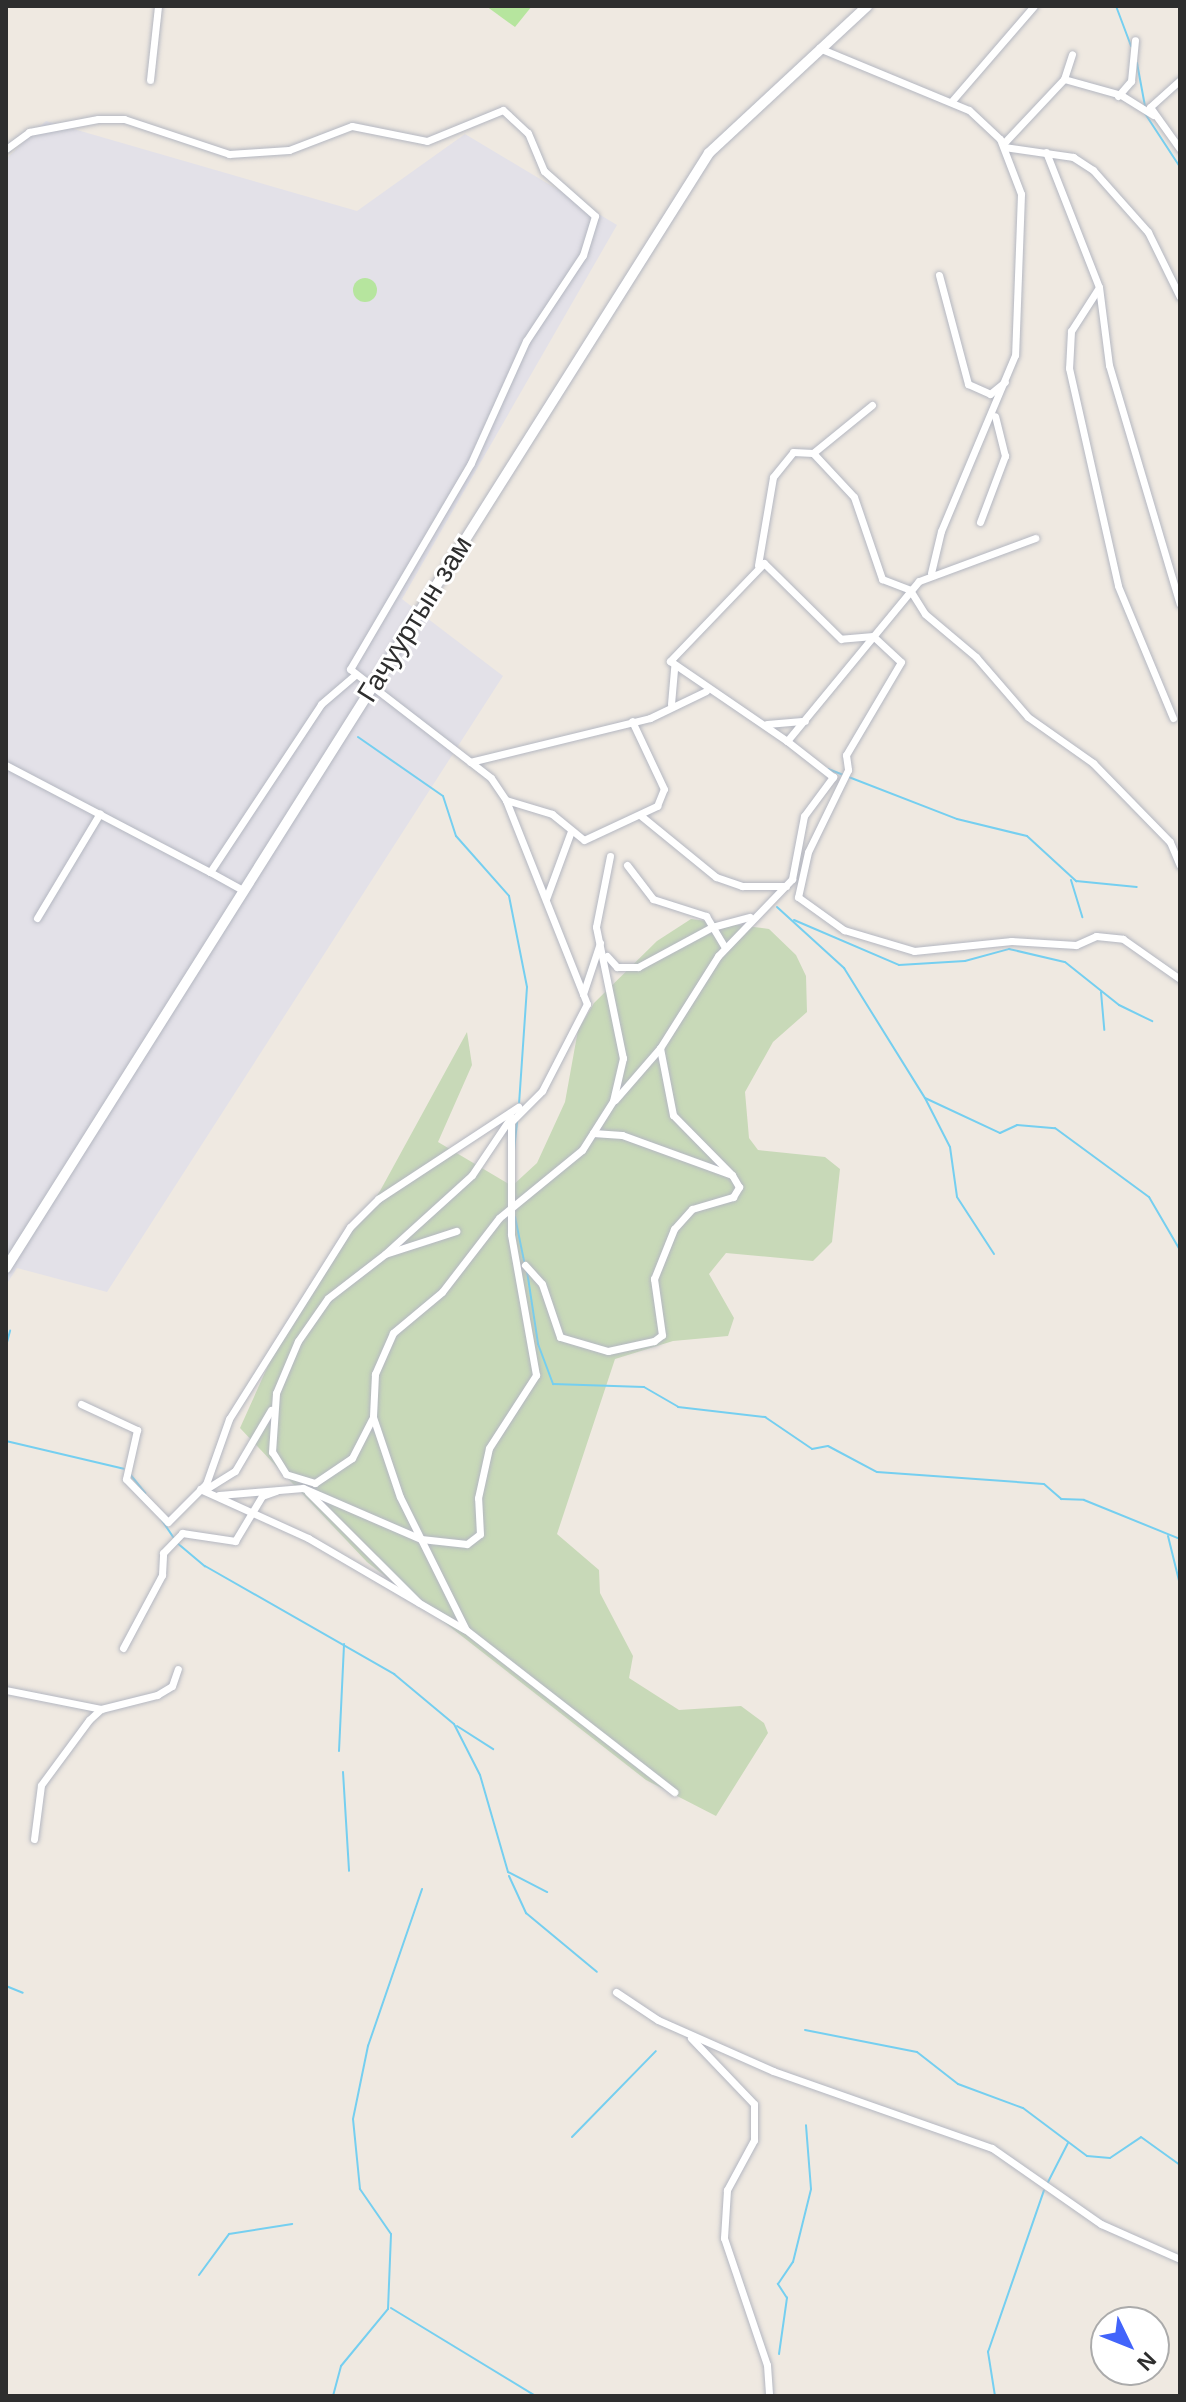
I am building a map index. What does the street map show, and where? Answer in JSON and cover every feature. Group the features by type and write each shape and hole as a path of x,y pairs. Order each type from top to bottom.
{"main road":[{"name":"Гачууртын зам","path":"6,1268 709,153 867,6"}],"street":[{"path":"150,80 158,6"},
{"path":"951,102 1034,6"},
{"path":"1118,96 1131,81 1135,40"},
{"path":"819,48 837,61 951,102 981,120 1004,147 1046,152 1081,162 1117,194 1155,242 1180,297"},
{"path":"931,573 941,531 995,416 1018,338 1021,194 1003,137 1064,79 1072,54"},
{"path":"1064,79 1118,96 1153,115 1180,149"},
{"path":"1153,115 1152,102 1180,80"},
{"path":"6,149 29,132 98,119 124,119 229,154 289,150 352,126 427,141 503,110 536,143 544,171 591,208 571,279 520,352 471,463 354,657 355,675 462,760 491,778 506,800 587,1004 551,1076 523,1103 378,1199 350,1227 266,1355 200,1489 168,1522 149,1509 126,1479 137,1430 81,1404"},
{"path":"1046,152 1099,287 1109,365 1180,604"},
{"path":"939,275 968,384 990,394 1007,381"},
{"path":"1099,287 1065,347 1118,586 1173,718"},
{"path":"670,706 678,650 756,567 773,477 793,452 813,453 872,405"},
{"path":"980,522 1005,456 995,416"},
{"path":"813,453 854,497 882,579 910,590 925,614 1028,717 1073,746 1164,835 1180,865"},
{"path":"787,741 813,715 910,590 931,573 1035,538"},
{"path":"756,567 778,570 841,639 873,636 901,662 846,755 848,770 808,852 798,897 844,930 914,951 1011,941 1076,945 1096,936 1123,939 1180,979"},
{"path":"466,1630 421,1539 373,1417 375,1374 393,1333 442,1292 511,1207 564,1169 660,1048 724,948 752,917 788,885 804,816 833,777 759,720 706,691 674,667"},
{"path":"210,872 321,704 355,675"},
{"path":"462,760 481,762 542,739 632,721 706,691"},
{"path":"759,720 791,726 813,715"},
{"path":"506,800 552,814 584,840 657,806 664,789 632,721"},
{"path":"6,765 243,890"},
{"path":"37,918 100,813"},
{"path":"640,815 716,877 742,886 788,885"},
{"path":"546,899 571,831"},
{"path":"610,856 597,911 600,943 617,967 638,967 716,926 752,917"},
{"path":"627,865 653,899 716,926 724,948"},
{"path":"583,994 600,943"},
{"path":"605,953 623,1058 606,1116"},
{"path":"525,1265 542,1284 560,1337 608,1351 654,1341 662,1335 654,1279 674,1229 692,1209 733,1197 739,1187 732,1175 673,1115 660,1048"},
{"path":"219,1495 303,1488 421,1539 455,1544 478,1538 489,1448 535,1381 511,1207 510,1132 523,1103"},
{"path":"200,1489 235,1471 271,1410 298,1341 328,1298 385,1254 472,1175 523,1103"},
{"path":"593,1133 622,1135 732,1175"},
{"path":"385,1254 456,1231"},
{"path":"271,1410 272,1452 286,1474 305,1484 345,1465 373,1417"},
{"path":"123,1648 172,1543 182,1533 235,1541 262,1496 287,1487"},
{"path":"303,1488 422,1608"},
{"path":"200,1489 254,1510 422,1608 466,1630 674,1792"},
{"path":"6,1690 101,1709 157,1695 172,1686 178,1669"},
{"path":"34,1839 41,1785 101,1709"},
{"path":"616,1992 687,2034 992,2148 1101,2224 1180,2259"},
{"path":"687,2034 754,2104 754,2140 727,2190 724,2238 767,2365 769,2396"}],"shaded area":[{"path":"46,121 357,211 465,134 617,225 402,599 503,676 107,1292 17,1268 6,1285 6,159"}],"green space":[{"path":"486,6 532,6 515,27"},
{"path":"365,278 376,285 377,290 370,301 365,302 354,295 353,290 360,279"},
{"path":"691,919 769,929 796,955 806,976 807,1012 773,1042 745,1092 749,1138 758,1150 825,1157 840,1169 832,1242 813,1261 726,1253 709,1274 734,1318 728,1336 673,1341 615,1359 557,1534 599,1570 600,1593 633,1656 629,1678 679,1710 741,1706 764,1723 768,1733 716,1816 646,1780 367,1562 240,1428 289,1319 380,1191 467,1032 472,1065 438,1142 512,1186 537,1163 565,1102 578,1030 594,1003 657,941"}],"waterway":[{"path":"1116,6 1131,46"},
{"path":"1137,63 1145,106"},
{"path":"1144,112 1180,167"},
{"path":"358,737 443,796 456,836 509,896 527,987 519,1103"},
{"path":"828,769 957,819 1027,836 1076,881 1137,887"},
{"path":"1071,880 1082,917"},
{"path":"777,907 844,968 925,1098 1000,1133 1017,1125 1055,1128 1149,1197 1180,1250"},
{"path":"794,920 899,965 965,961 1009,949 1065,962 1119,1005 1152,1021"},
{"path":"1101,992 1104,1030"},
{"path":"925,1098 950,1147 957,1197 994,1254"},
{"path":"514,1151 517,1121"},
{"path":"515,1217 524,1261"},
{"path":"527,1271 538,1344 553,1384 644,1387 678,1407 765,1417 812,1449 828,1446 877,1472 1044,1484 1061,1499 1084,1500 1180,1539"},
{"path":"6,1346 10,1331"},
{"path":"6,1441 124,1469"},
{"path":"129,1473 145,1493"},
{"path":"161,1519 173,1537"},
{"path":"1168,1536 1180,1585"},
{"path":"176,1542 205,1566 394,1674 454,1724 480,1775 508,1872 547,1892"},
{"path":"339,1751 344,1644"},
{"path":"457,1726 493,1749"},
{"path":"343,1772 349,1871"},
{"path":"509,1876 526,1913 597,1972"},
{"path":"333,2396 341,2366 388,2309 391,2234 360,2189 353,2119 368,2046 422,1889"},
{"path":"6,1986 23,1993"},
{"path":"805,2030 917,2052 958,2084 1023,2108 1087,2156 1110,2158 1141,2137 1180,2165"},
{"path":"572,2137 656,2051"},
{"path":"779,2354 787,2298 778,2284 793,2262 811,2189 806,2125"},
{"path":"1047,2184 1068,2143"},
{"path":"995,2396 988,2352 1044,2190"},
{"path":"199,2275 229,2234 292,2224"},
{"path":"391,2308 536,2396"}]}
